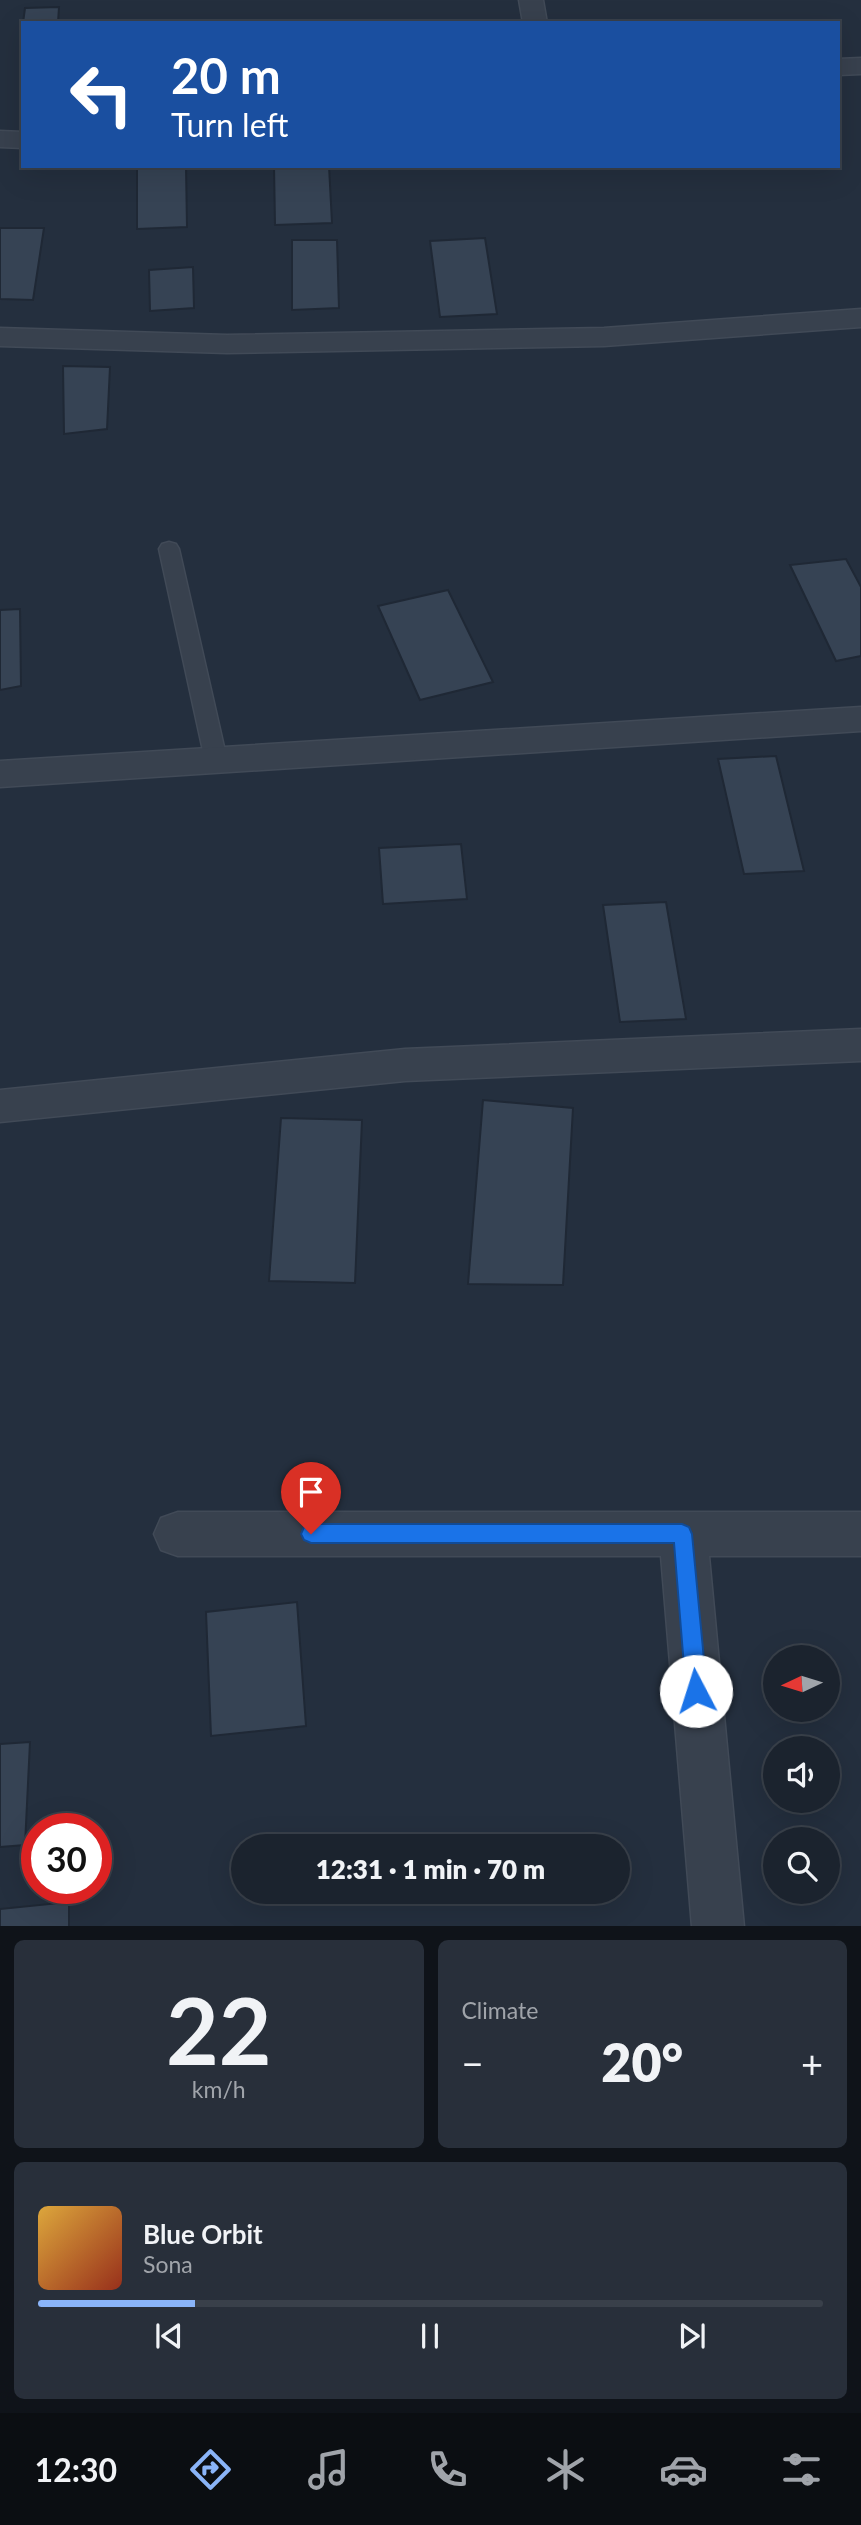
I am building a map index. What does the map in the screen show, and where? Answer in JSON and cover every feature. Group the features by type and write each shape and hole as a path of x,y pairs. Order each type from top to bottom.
{"street":[{"path":"531,0 536,21"},
{"path":"840,67 861,66"},
{"path":"0,139 21,140"},
{"path":"0,337 228,344 604,337 861,318"},
{"path":"0,774 861,719"},
{"path":"0,1106 405,1065 861,1045"},
{"path":"178,1534 861,1534"},
{"path":"682,1534 718,1926"}],"lane":[{"path":"169,549 216,760"}],"building":[{"path":"59,7 58,21 23,21 25,8"},
{"path":"137,168 186,168 187,227 137,229"},
{"path":"274,168 329,168 332,223 275,225"},
{"path":"0,228 44,228 33,300 0,299"},
{"path":"485,238 497,314 440,317 430,241"},
{"path":"292,240 337,240 339,308 292,310"},
{"path":"193,267 194,308 150,311 149,270"},
{"path":"63,366 110,367 107,429 64,434"},
{"path":"846,559 861,587 861,656 836,661 790,565"},
{"path":"448,590 493,682 420,700 378,606"},
{"path":"20,609 21,686 0,690 0,610"},
{"path":"776,756 804,871 744,874 718,759"},
{"path":"461,844 467,899 383,904 379,848"},
{"path":"666,902 686,1019 620,1022 603,905"},
{"path":"483,1100 573,1108 563,1285 468,1284"},
{"path":"281,1118 362,1120 355,1283 269,1281"},
{"path":"297,1602 306,1726 211,1736 206,1612"},
{"path":"30,1742 27,1813 21,1813 21,1845 0,1847 0,1744"},
{"path":"69,1904 69,1926 0,1926 0,1909"}],"route":[{"path":"311,1534 682,1534 696,1691"}]}
